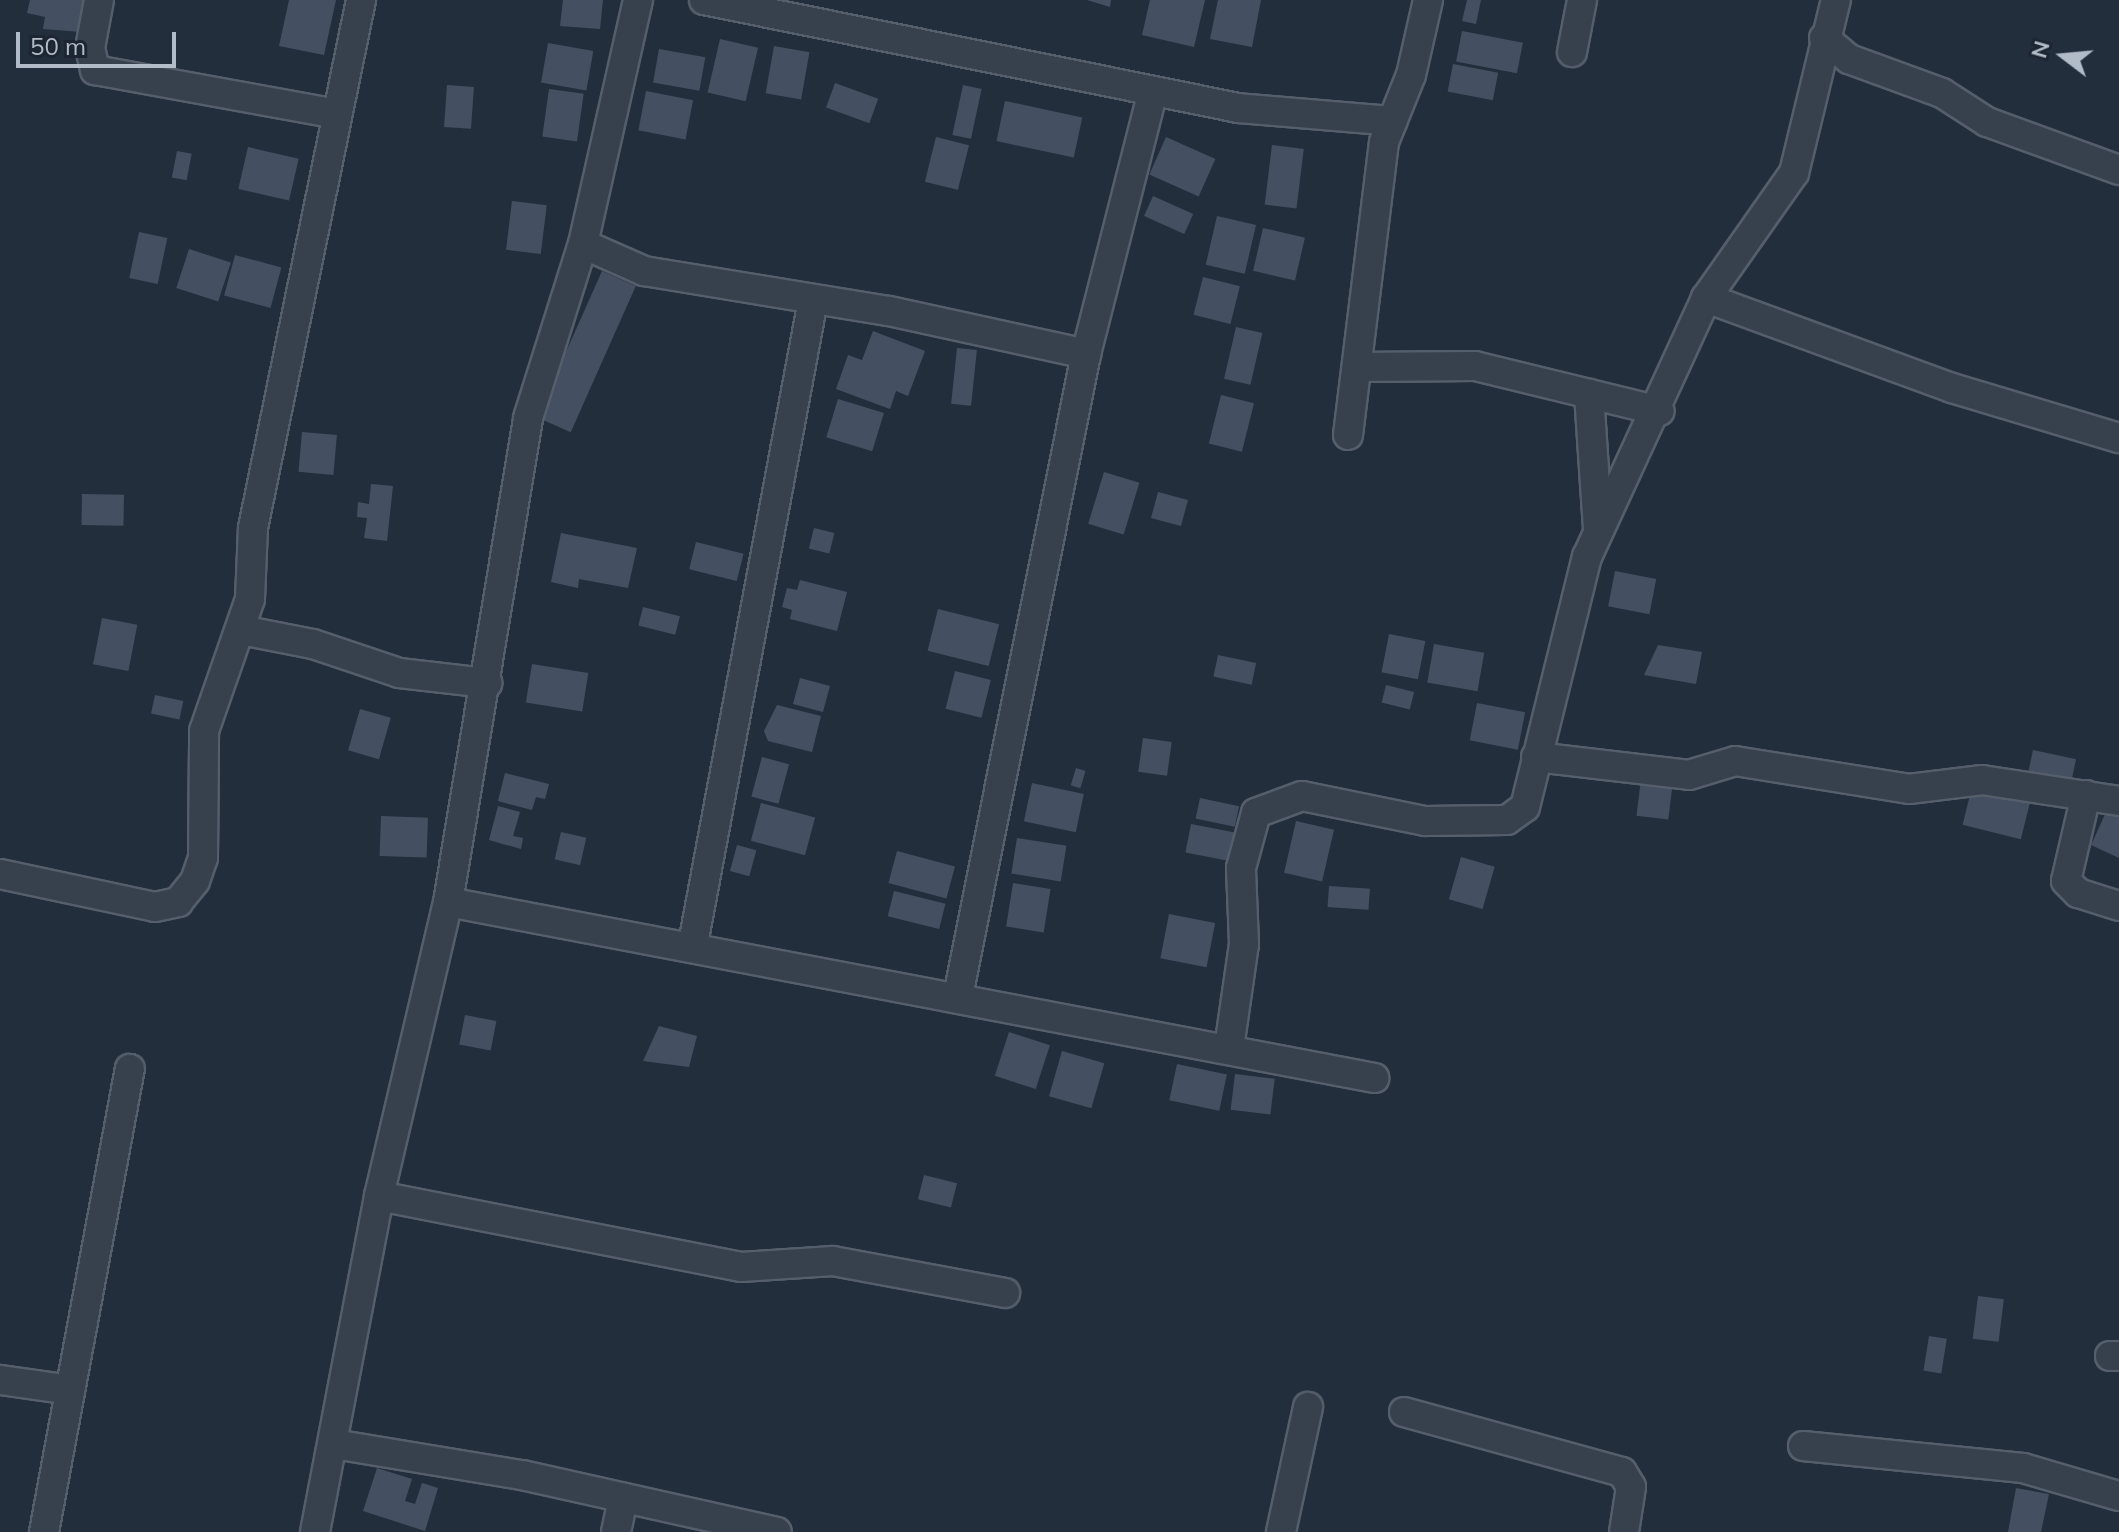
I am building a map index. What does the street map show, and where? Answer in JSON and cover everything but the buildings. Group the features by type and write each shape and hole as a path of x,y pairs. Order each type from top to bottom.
{"street":[{"path":"99,0 90,48 95,70 337,114"},
{"path":"0,874 155,907 178,902 203,858 204,731 241,630 253,528 361,0"},
{"path":"315,1532 379,1196 448,902 487,683 528,418 583,244 638,0"},
{"path":"704,0 1238,108 1392,121"},
{"path":"1348,435 1392,121 1428,0"},
{"path":"1572,52 1582,0"},
{"path":"1229,1048 1244,944 1241,868 1256,813 1302,796 1425,821 1507,820 1525,807 1575,595 1598,532 1660,411 1706,298 1794,173 1824,38 1836,0"},
{"path":"1824,38 1849,59 1942,93 1987,122 2119,170"},
{"path":"958,996 1086,354 1153,91"},
{"path":"583,244 644,271 813,300 1086,354"},
{"path":"1706,298 1952,388 2119,438"},
{"path":"693,944 813,300"},
{"path":"1357,367 1463,365 1660,411"},
{"path":"1589,394 1598,532"},
{"path":"241,630 399,673 487,683"},
{"path":"1536,757 1689,775 1735,761 1909,789 1982,780 2119,801"},
{"path":"2086,795 2066,881 2078,893 2119,906"},
{"path":"448,902 693,944 1374,1078"},
{"path":"44,1532 130,1069"},
{"path":"379,1196 741,1267 833,1261 1005,1293"},
{"path":"0,1380 70,1390"},
{"path":"1281,1532 1308,1407"},
{"path":"1404,1412 1622,1472 1631,1487 1624,1532"},
{"path":"334,1444 623,1498 777,1532"},
{"path":"1803,1446 2023,1468 2119,1496"},
{"path":"616,1532 623,1498"}]}
